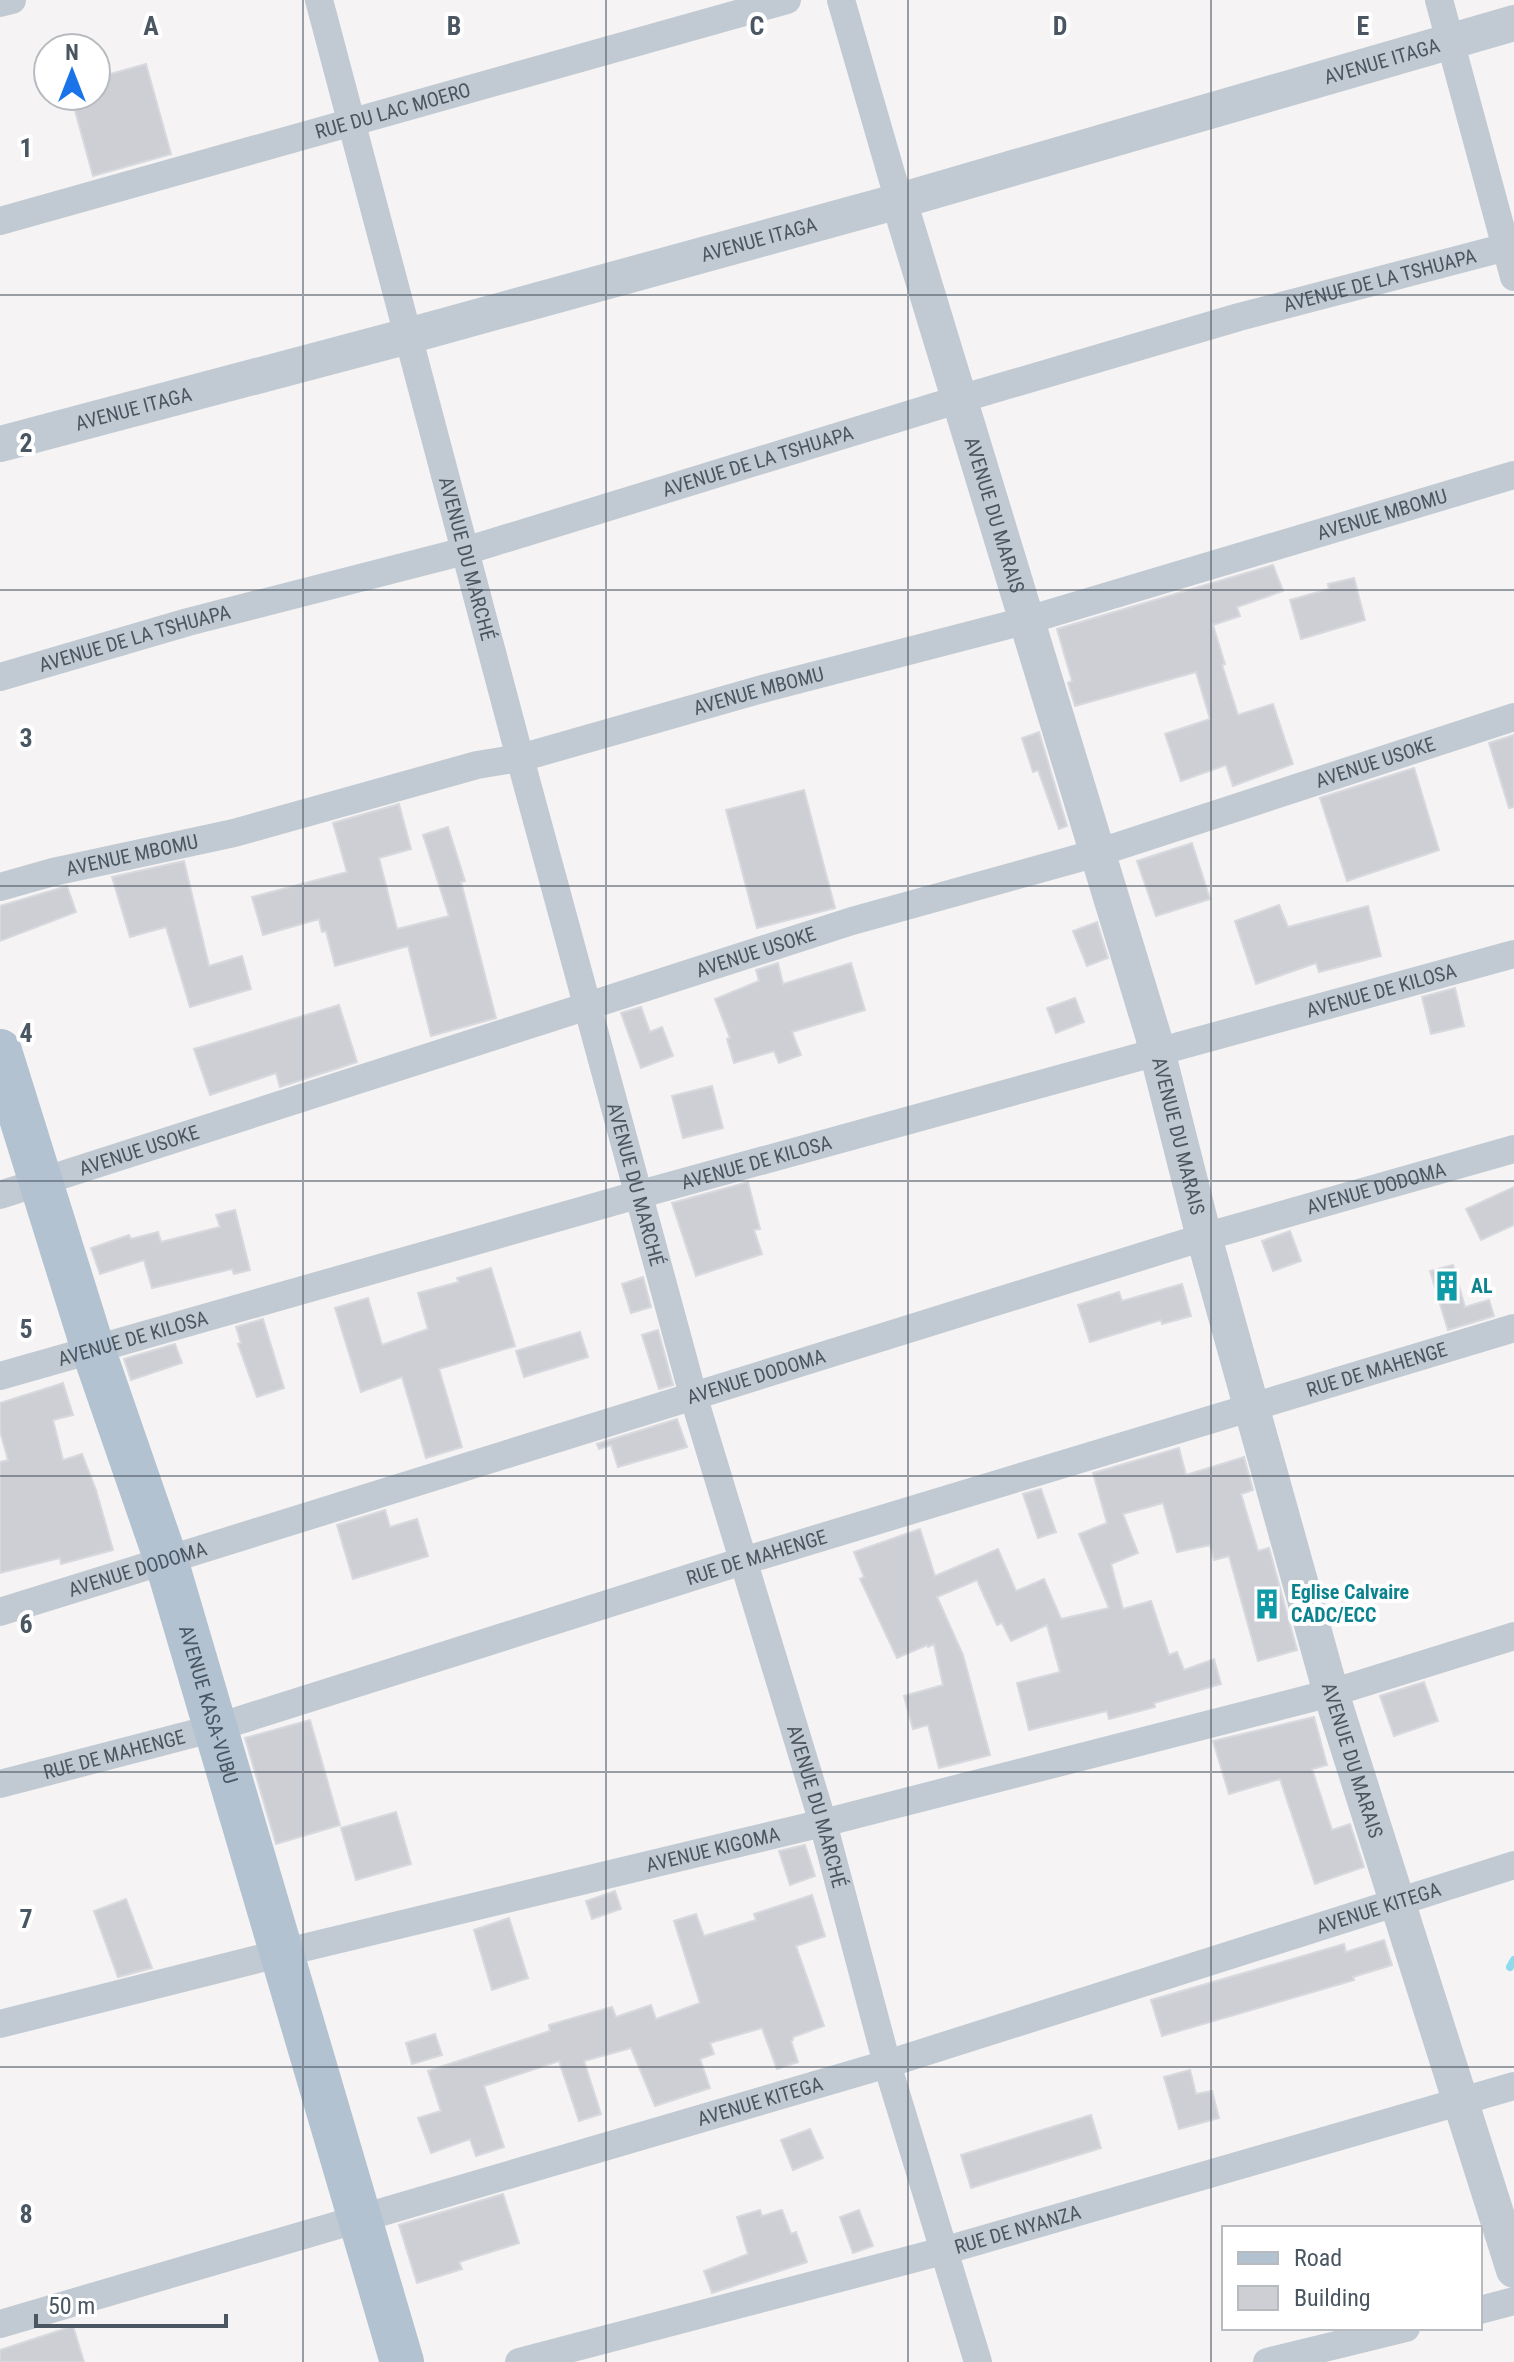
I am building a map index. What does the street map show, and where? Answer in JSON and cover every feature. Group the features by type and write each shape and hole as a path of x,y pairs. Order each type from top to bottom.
{"main road":[{"name":"AVENUE KASA-VUBU","path":"0,1051 93,1349 166,1560 402,2362"}],"street":[{"path":"0,3 12,0"},
{"name":"AVENUE DU MARCHÉ","path":"319,0 637,1195 693,1395 823,1823 887,2064 978,2362"},
{"name":"RUE DU LAC MOERO","path":"0,221 787,0"},
{"name":"AVENUE DU MARAIS","path":"841,0 1157,1052 1204,1237 1331,1693 1514,2270"},
{"path":"1439,0 1510,246 1514,277"},
{"name":"AVENUE ITAGA","path":"0,444 899,201 1514,23"},
{"name":"AVENUE DE LA TSHUAPA","path":"0,677 188,622 465,551 1239,317 1510,246"},
{"name":"AVENUE MBOMU","path":"0,887 53,872 234,833 477,765 520,758 766,688 1028,620 1514,475"},
{"name":"AVENUE USOKE","path":"0,1195 852,921 1097,853 1514,717"},
{"name":"AVENUE DE KILOSA","path":"0,1376 637,1195 1514,954"},
{"name":"AVENUE DODOMA","path":"0,1612 1204,1237 1514,1149"},
{"name":"RUE DE MAHENGE","path":"0,1784 215,1728 743,1561 1514,1328"},
{"name":"AVENUE KIGOMA","path":"0,2024 823,1823 1331,1693 1514,1636"},
{"name":"AVENUE KITEGA","path":"0,2324 887,2064 1514,1865"},
{"name":"RUE DE NYANZA","path":"519,2362 943,2251 1514,2086"},
{"path":"1482,2309 1514,2301"},
{"path":"1267,2362 1398,2330"}],"building":[{"path":"146,64 171,154 93,176 75,112 112,112 112,74"},
{"path":"1273,565 1283,591 1237,607 1240,616 1213,625 1238,715 1273,704 1293,764 1233,786 1226,765 1181,781 1165,734 1210,719 1196,672 1075,706 1068,683 1072,681 1057,629"},
{"path":"1354,578 1365,620 1301,639 1290,600 1329,589 1328,584"},
{"path":"1039,732 1067,826 1059,829 1038,770 1033,772 1022,738"},
{"path":"1514,735 1514,807 1509,808 1489,743"},
{"path":"1414,768 1439,850 1347,881 1320,798"},
{"path":"804,790 835,908 757,928 726,810"},
{"path":"399,804 411,849 379,858 397,929 449,916 423,835 448,827 465,881 461,882 496,1018 431,1036 408,946 335,966 326,931 322,932 319,919 263,935 252,897 347,872 333,823"},
{"path":"1192,843 1210,899 1156,916 1137,861"},
{"path":"184,861 209,966 242,956 251,989 190,1007 166,927 130,937 112,877"},
{"path":"67,886 76,912 0,941 0,906"},
{"path":"1279,905 1288,927 1368,906 1381,956 1319,972 1316,963 1256,984 1235,921"},
{"path":"1097,922 1108,958 1087,966 1073,931"},
{"path":"778,963 783,984 851,963 865,1010 792,1032 801,1055 779,1063 774,1051 734,1063 727,1039 730,1038 715,999 759,981 756,970"},
{"path":"1455,988 1464,1026 1431,1034 1422,997"},
{"path":"1075,998 1084,1022 1056,1033 1047,1008"},
{"path":"339,1005 357,1062 280,1087 276,1073 210,1095 194,1049"},
{"path":"641,1007 650,1032 662,1027 673,1056 641,1068 621,1013"},
{"path":"712,1086 723,1128 683,1138 672,1096"},
{"path":"748,1182 760,1229 754,1230 762,1254 696,1276 672,1203"},
{"path":"1514,1187 1514,1225 1481,1240 1466,1209"},
{"path":"235,1210 250,1270 234,1274 232,1269 152,1288 144,1260 100,1274 91,1248 129,1235 131,1239 158,1232 161,1242 220,1227 216,1215"},
{"path":"1290,1231 1301,1261 1273,1271 1262,1241"},
{"name":"AL","path":"1453,1265 1465,1307 1489,1300 1494,1316 1448,1330 1430,1271"},
{"path":"491,1268 515,1346 439,1369 462,1447 426,1458 402,1377 361,1392 335,1308 368,1298 382,1345 428,1329 418,1293 459,1282 457,1278"},
{"path":"643,1277 651,1307 631,1313 622,1284"},
{"path":"1182,1284 1191,1316 1162,1324 1161,1320 1090,1342 1078,1305 1119,1292 1122,1301"},
{"path":"263,1319 284,1388 257,1397 238,1344 241,1343 236,1327"},
{"path":"658,1330 673,1385 659,1389 642,1335"},
{"path":"580,1332 588,1357 524,1377 516,1351"},
{"path":"175,1344 182,1363 131,1380 124,1359"},
{"path":"63,1383 73,1415 53,1420 63,1460 82,1454 113,1550 61,1564 60,1558 0,1573 0,1462 8,1460 0,1431 0,1403"},
{"path":"677,1419 687,1447 618,1467 611,1445 599,1449 597,1444"},
{"path":"1179,1448 1186,1475 1244,1457 1253,1490 1241,1494 1258,1551 1269,1548 1297,1650 1258,1661 1229,1556 1214,1560 1210,1545 1177,1552 1163,1503 1123,1514 1138,1553 1111,1564 1123,1609 1151,1601 1169,1655 1177,1652 1184,1670 1214,1659 1221,1684 1109,1719 1107,1711 1029,1730 1017,1683 1060,1672 1047,1625 1011,1641 1002,1623 997,1625 977,1580 937,1597 963,1655 990,1755 939,1768 928,1725 913,1729 904,1696 943,1685 934,1644 897,1658 860,1579 864,1577 854,1552 920,1529 935,1576 998,1549 1016,1591 1044,1579 1061,1619 1109,1608 1079,1534 1107,1523 1093,1473"},
{"path":"1041,1489 1056,1532 1038,1538 1023,1494"},
{"path":"385,1510 390,1527 417,1519 428,1556 353,1579 337,1525"},
{"path":"1424,1682 1438,1721 1394,1736 1380,1696"},
{"path":"1314,1717 1327,1765 1312,1769 1332,1830 1350,1824 1364,1867 1315,1884 1280,1779 1229,1794 1213,1741"},
{"path":"310,1720 340,1825 276,1844 245,1738"},
{"path":"396,1812 411,1864 356,1880 341,1828"},
{"path":"805,1845 815,1876 790,1885 779,1851"},
{"path":"615,1891 621,1909 592,1919 586,1901"},
{"path":"812,1895 825,1936 796,1946 824,2026 793,2037 791,2041 798,2062 777,2069 762,2028 710,2043 714,2054 700,2059 710,2088 655,2106 631,2048 584,2061 601,2114 579,2121 559,2061 484,2086 504,2147 476,2156 470,2139 431,2153 418,2118 441,2111 428,2071 550,2031 549,2025 612,2007 616,2017 651,2005 656,2019 700,2003 674,1921 696,1914 704,1936 756,1920 754,1914"},
{"path":"126,1899 152,1968 118,1977 94,1911"},
{"path":"509,1918 528,1978 492,1990 474,1930"},
{"path":"1384,1940 1392,1965 1353,1977 1354,1980 1162,2036 1151,2000 1344,1944 1346,1952"},
{"path":"435,2034 442,2055 412,2064 406,2043"},
{"path":"1190,2070 1196,2094 1212,2091 1219,2118 1179,2129 1164,2077"},
{"path":"1091,2115 1101,2148 971,2188 961,2155"},
{"path":"810,2129 823,2158 793,2170 781,2140"},
{"path":"503,2194 519,2243 459,2262 462,2269 417,2283 399,2225"},
{"path":"760,2210 762,2216 782,2210 791,2234 796,2232 807,2262 712,2293 704,2271 748,2254 737,2217"},
{"path":"859,2210 873,2246 853,2253 840,2217"},
{"path":"73,2326 84,2362 0,2362 0,2350"}],"waterway":[{"path":"1510,1967 1514,1960"}],"place":[{"name":"AL","path":"1447,1286"},
{"name":"Eglise Calvaire CADC/ECC","path":"1267,1604"}]}
